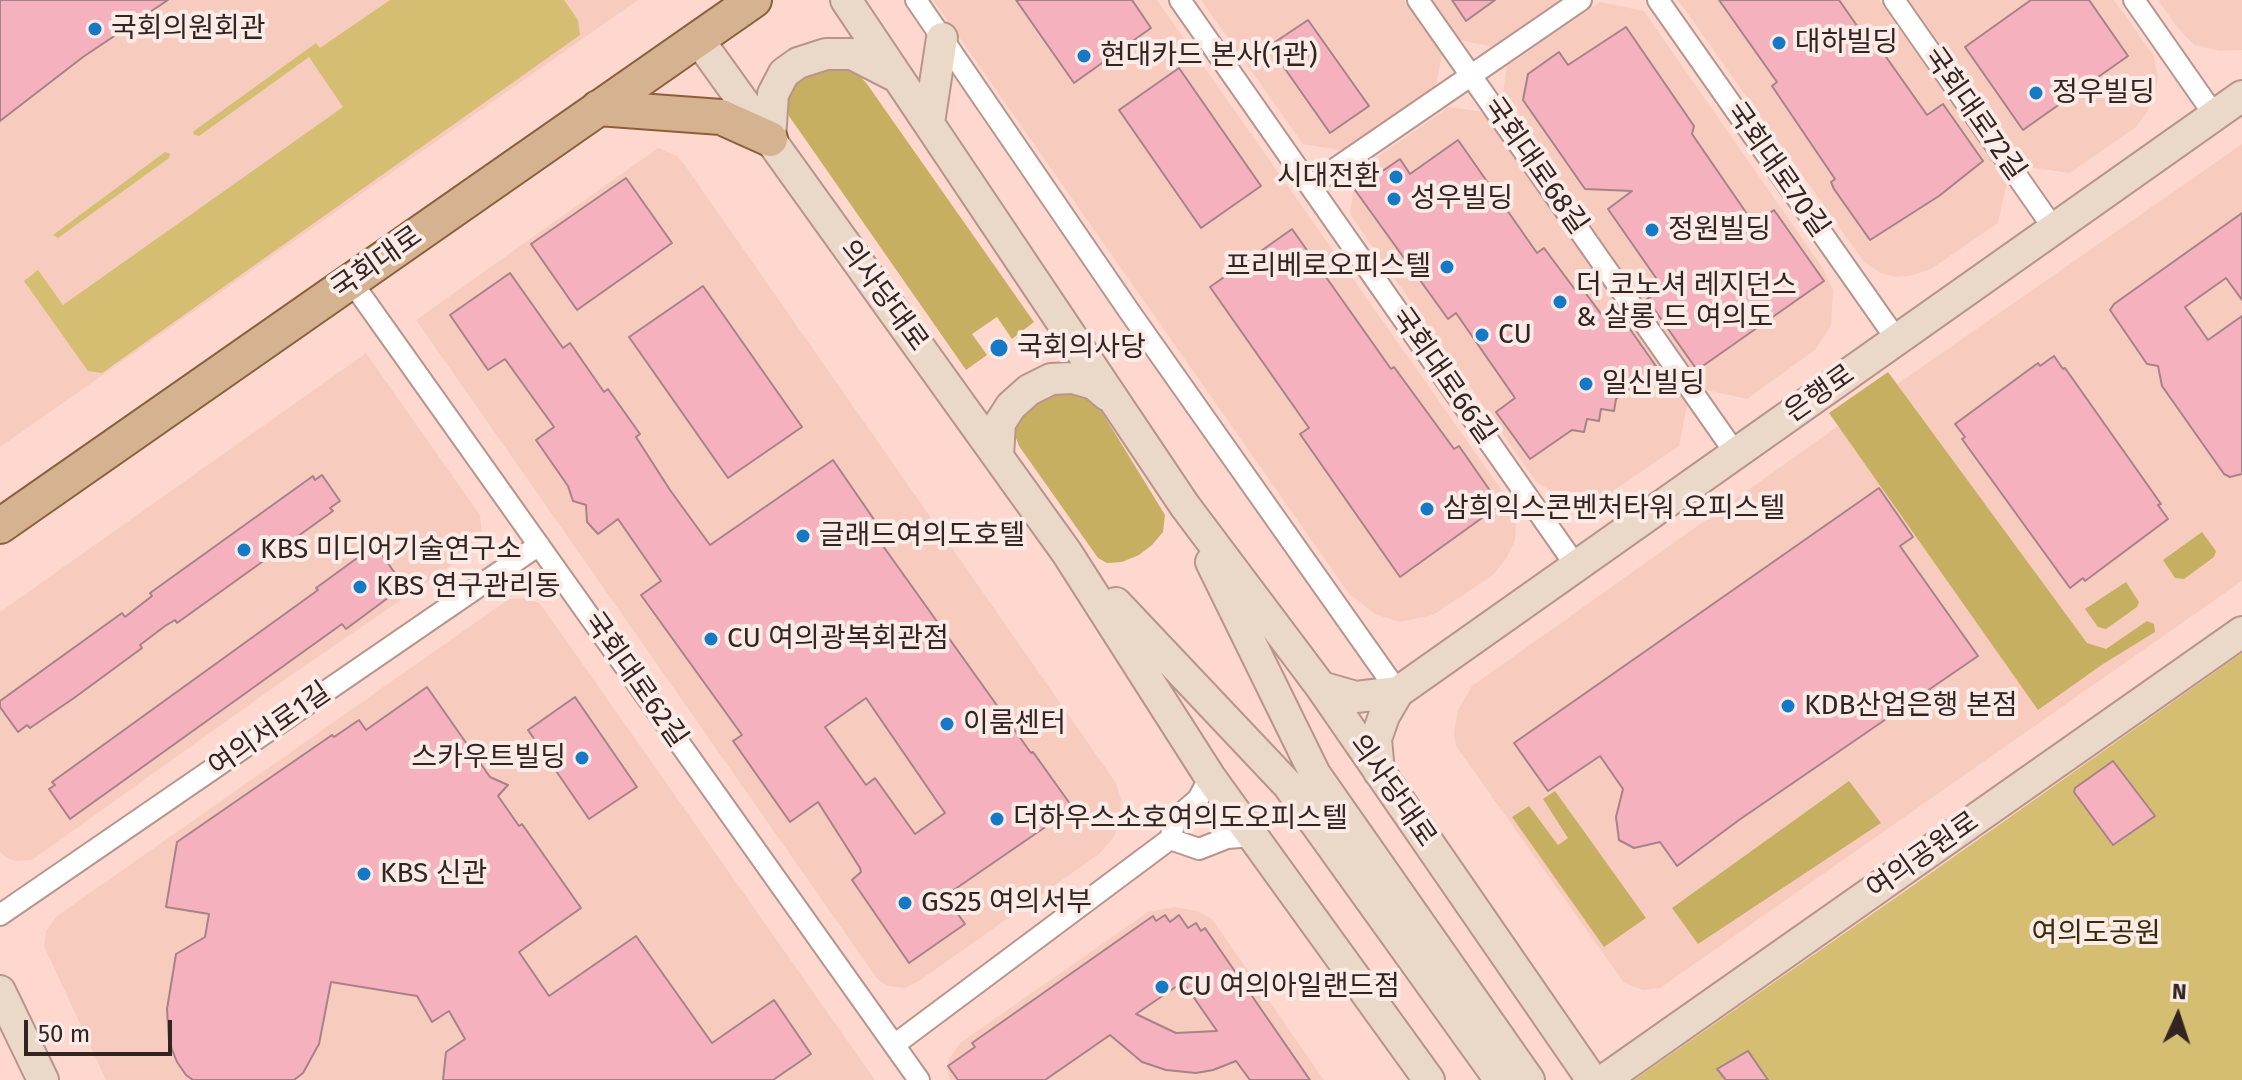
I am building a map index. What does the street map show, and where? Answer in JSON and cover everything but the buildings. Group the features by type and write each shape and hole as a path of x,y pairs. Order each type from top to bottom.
{"main road":[{"name":"국회대로","path":"0,526 754,0"},
{"name":"의사당대로","path":"846,0 1185,506 1321,687 1592,1080"},
{"path":"929,123 942,38"},
{"name":"의사당대로","path":"698,39 1067,553 1210,777 1429,1080"},
{"path":"598,108 721,117 770,139 773,94 784,73 798,63 826,54 852,54 899,78"},
{"name":"은행로","path":"1398,692 2242,96"},
{"path":"998,456 1000,423 1011,406 1029,390 1051,379 1073,378 1094,384 1115,402"},
{"name":"의사당대로","path":"1185,506 1236,617 1315,774 1529,1080"},
{"name":"의사당대로","path":"1067,553 1288,785 1500,1080"},
{"name":"여의공원로","path":"1604,1080 2242,632"},
{"path":"1321,687 1356,697 1398,692"},
{"path":"1379,772 1376,739 1384,716 1398,692"},
{"path":"1515,969 1542,1030 1563,1060 1564,1072 1558,1080"},
{"path":"0,991 43,1080"},
{"path":"1401,1040 1449,1080"}],"street":[{"path":"916,0 1129,311 1398,692"},
{"name":"국회대로66길","path":"1180,0 1576,566"},
{"name":"국회대로68길","path":"1418,0 1736,454"},
{"name":"국회대로68길","path":"1471,76 1581,0"},
{"name":"국회대로70길","path":"1658,0 1897,340"},
{"name":"국회대로72길","path":"1894,0 2054,229"},
{"path":"2134,0 2215,116"},
{"path":"1310,186 1471,76"},
{"name":"국회대로62길","path":"351,281 919,1080"},
{"name":"여의서로1길","path":"0,915 539,545"},
{"path":"894,1045 1166,842 1176,818 1198,799 1210,777"},
{"path":"1166,842 1199,849 1227,838 1254,836"}],"shaded area":[{"path":"0,0 638,0 0,447"},
{"path":"933,0 1157,0 1510,502 1516,520 1515,540 1506,559 1493,575 1433,615 1400,622 1375,614 1350,595"},
{"path":"1201,0 1404,0 1442,55 1435,89 1346,151 1303,144"},
{"path":"1432,0 1562,0 1493,47 1460,40"},
{"path":"1678,0 1879,0 2007,183 1998,223 1931,269 1909,276 1895,277 1881,273 1864,262"},
{"path":"1909,0 2114,0 2153,55 2158,76 2156,93 2136,127 2070,173 2027,167"},
{"path":"2158,0 2242,0 2242,50 2220,51 2194,45"},
{"path":"1600,2 1644,11 1822,267 1833,290 1831,326 1815,350 1747,399 1706,390 1502,99 1507,66"},
{"path":"845,66 867,84 1034,322 1012,339 997,317 972,334 987,355 966,370 789,116 786,107 791,89 799,77 812,70"},
{"path":"1449,107 1484,112 1687,405 1679,446 1607,495 1581,499 1561,497 1536,482 1350,214 1356,172"},
{"path":"2242,144 2242,581 1660,988 1643,990 1624,983 1456,746 1454,734 1458,710 1472,686"},
{"path":"658,148 677,156 684,164 1116,783 1121,800 1114,837 1099,854 905,988 888,986 878,980 416,320"},
{"path":"366,353 480,515 482,536 474,550 284,680 32,860 7,858 0,852 0,612"},
{"path":"1888,372 2087,643 2106,649 2147,621 2154,624 2155,632 2038,710 1829,413"},
{"path":"1077,388 1097,404 1165,515 1163,532 1152,545 1122,562 1107,563 1098,558 1019,446 1012,427 1013,420 1045,393"},
{"path":"2202,532 2216,551 2214,557 2184,579 2175,578 2163,560"},
{"path":"2126,582 2139,602 2137,607 2106,629 2098,627 2085,609"},
{"path":"526,598 539,603 544,609 875,1080 106,1080 44,946 46,931 57,916 509,599"},
{"path":"1849,781 1881,823 1698,944 1672,908"},
{"path":"1555,791 1646,918 1604,947 1512,817 1529,806 1558,845 1568,838 1543,799"},
{"path":"1174,907 1197,911 1212,919 1324,1080 950,1080 949,1059 960,1043 1148,912"}],"green space":[{"path":"390,0 564,0 578,20 580,35 102,373 88,371 24,281 38,270 63,305 343,107 309,57 199,136 193,134 316,43 320,48"},
{"path":"165,152 170,154 169,158 58,238 53,235"},
{"name":"여의도공원","path":"2242,653 2242,1080 1634,1080 1928,875"}],"place":[{"name":"국회의원회관","path":"95,29"},
{"name":"대하빌딩","path":"1779,43"},
{"name":"현대카드 본사(1관)","path":"1084,56"},
{"name":"정우빌딩","path":"2036,93"},
{"name":"시대전환","path":"1396,177"},
{"name":"성우빌딩","path":"1394,199"},
{"name":"정원빌딩","path":"1652,230"},
{"name":"프리베로오피스텔","path":"1447,267"},
{"name":"더 코노셔 레지던스 & 살롱 드 여의도","path":"1560,302"},
{"name":"CU","path":"1482,335"},
{"name":"국회의사당","path":"999,348"},
{"name":"일신빌딩","path":"1586,384"},
{"name":"삼희익스콘벤처타워 오피스텔","path":"1427,509"},
{"name":"글래드여의도호텔","path":"803,536"},
{"name":"KBS 미디어기술연구소","path":"244,550"},
{"name":"KBS 연구관리동","path":"360,587"},
{"name":"CU 여의광복회관점","path":"711,639"},
{"name":"KDB산업은행 본점","path":"1788,706"},
{"name":"이룸센터","path":"947,724"},
{"name":"스카우트빌딩","path":"582,758"},
{"name":"더하우스소호여의도오피스텔","path":"997,819"},
{"name":"KBS 신관","path":"364,874"},
{"name":"GS25 여의서부","path":"905,903"},
{"name":"CU 여의아일랜드점","path":"1162,987"}]}
